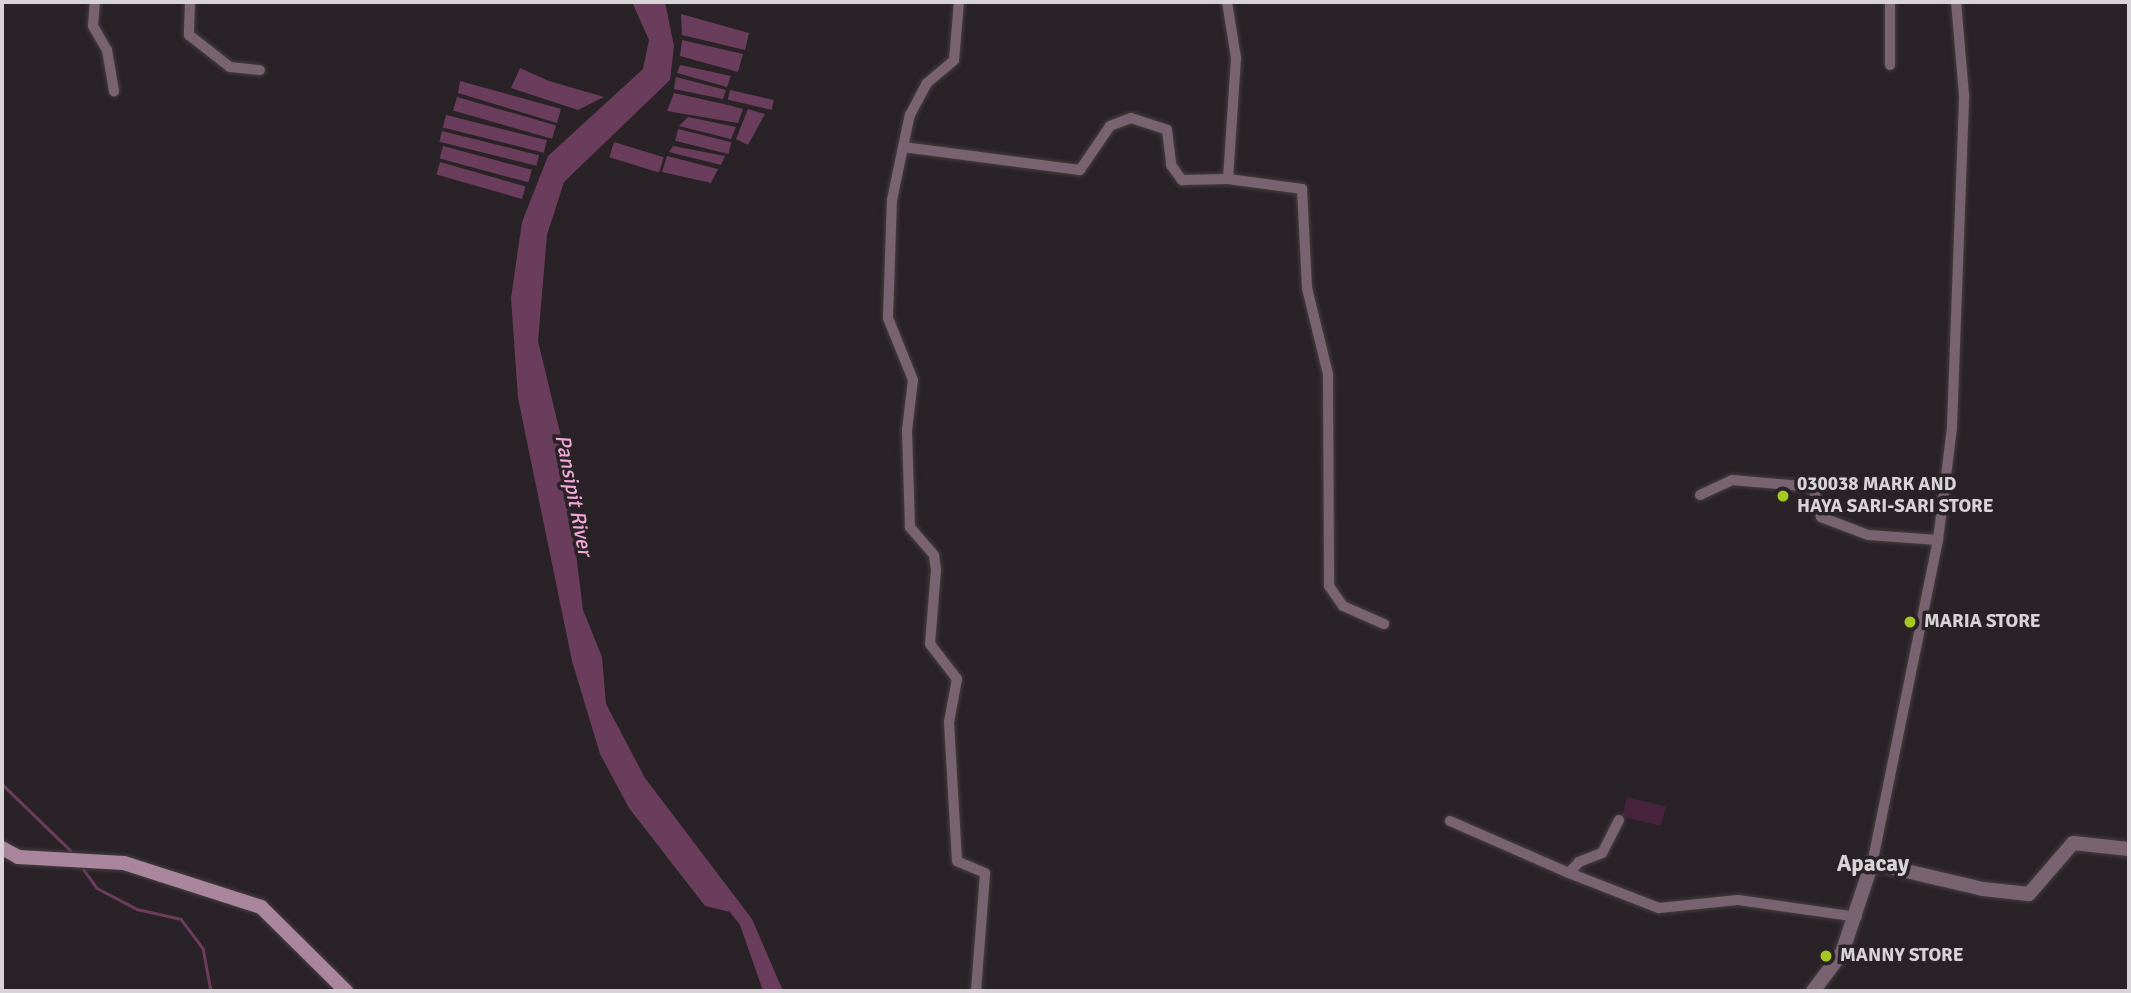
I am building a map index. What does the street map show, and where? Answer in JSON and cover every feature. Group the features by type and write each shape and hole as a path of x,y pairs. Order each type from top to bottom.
{"main road":[{"path":"2,848 18,858 124,863 261,907 346,991"}],"street":[{"path":"95,2 93,26 107,50 114,91"},
{"path":"190,2 189,35 230,67 260,70"},
{"path":"959,2 954,60 927,83 910,115 892,200 888,318 914,380 907,444 910,527 933,555 936,570 930,644 957,679 949,722 957,861 985,873 976,991"},
{"path":"1227,2 1236,58 1228,179"},
{"path":"1890,2 1890,65"},
{"path":"1813,991 1842,953 1857,917 1872,863 1938,540 1952,427 1964,95 1956,2"},
{"path":"903,147 1080,170 1110,126 1131,118 1167,130 1171,165 1182,180 1228,179 1302,189 1307,288 1328,374 1329,586 1343,606 1384,624"},
{"path":"1700,495 1732,480 1813,487 1821,517 1868,535 1938,540"},
{"path":"1569,873 1579,862 1602,853 1619,820"},
{"path":"1450,821 1569,873 1659,908 1738,900 1857,917"},
{"path":"1872,863 1983,889 2029,894 2073,843 2129,849"}],"shaded area":[{"path":"632,2 665,2 674,46 670,80 564,182 547,235 538,341 562,441 583,610 602,657 606,704 645,778 752,919 783,991 763,991 740,925 730,912 705,906 629,808 600,754 572,661 518,398 511,298 522,222 548,156 643,69 649,40"},
{"path":"681,14 749,33 745,50 682,35"},
{"path":"682,40 743,54 738,72 680,56"},
{"path":"680,65 731,76 727,87 677,73"},
{"path":"520,68 549,81 604,97 578,110 511,88"},
{"path":"676,77 726,90 723,99 674,89"},
{"path":"460,81 561,109 557,123 458,93"},
{"path":"730,90 774,100 772,110 728,100"},
{"path":"674,93 743,109 738,123 667,111"},
{"path":"457,97 556,125 552,139 453,110"},
{"path":"748,109 765,114 748,145 736,139"},
{"path":"446,115 547,140 544,153 443,128"},
{"path":"688,117 736,127 731,139 679,126"},
{"path":"678,129 731,142 728,154 675,141"},
{"path":"442,131 539,155 536,166 439,142"},
{"path":"614,142 664,157 659,173 609,157"},
{"path":"443,146 532,170 529,182 440,159"},
{"path":"673,146 725,156 721,165 669,152"},
{"path":"667,156 718,169 711,183 662,172"},
{"path":"440,162 526,187 522,199 436,174"},
{"path":"1627,797 1666,807 1661,826 1622,816"}],"waterway":[{"path":"2,784 70,850"},
{"path":"84,870 97,888 137,909 181,919 203,948 211,991"}],"place":[{"name":"030038 MARK AND HAYA SARI-SARI STORE","path":"1783,496"},
{"name":"MARIA STORE","path":"1910,622"},
{"name":"MANNY STORE","path":"1826,956"}],"district":[{"name":"Apacay","path":"1873,864"}],"water label":[{"name":"Pansipit River","path":"574,495"}]}
